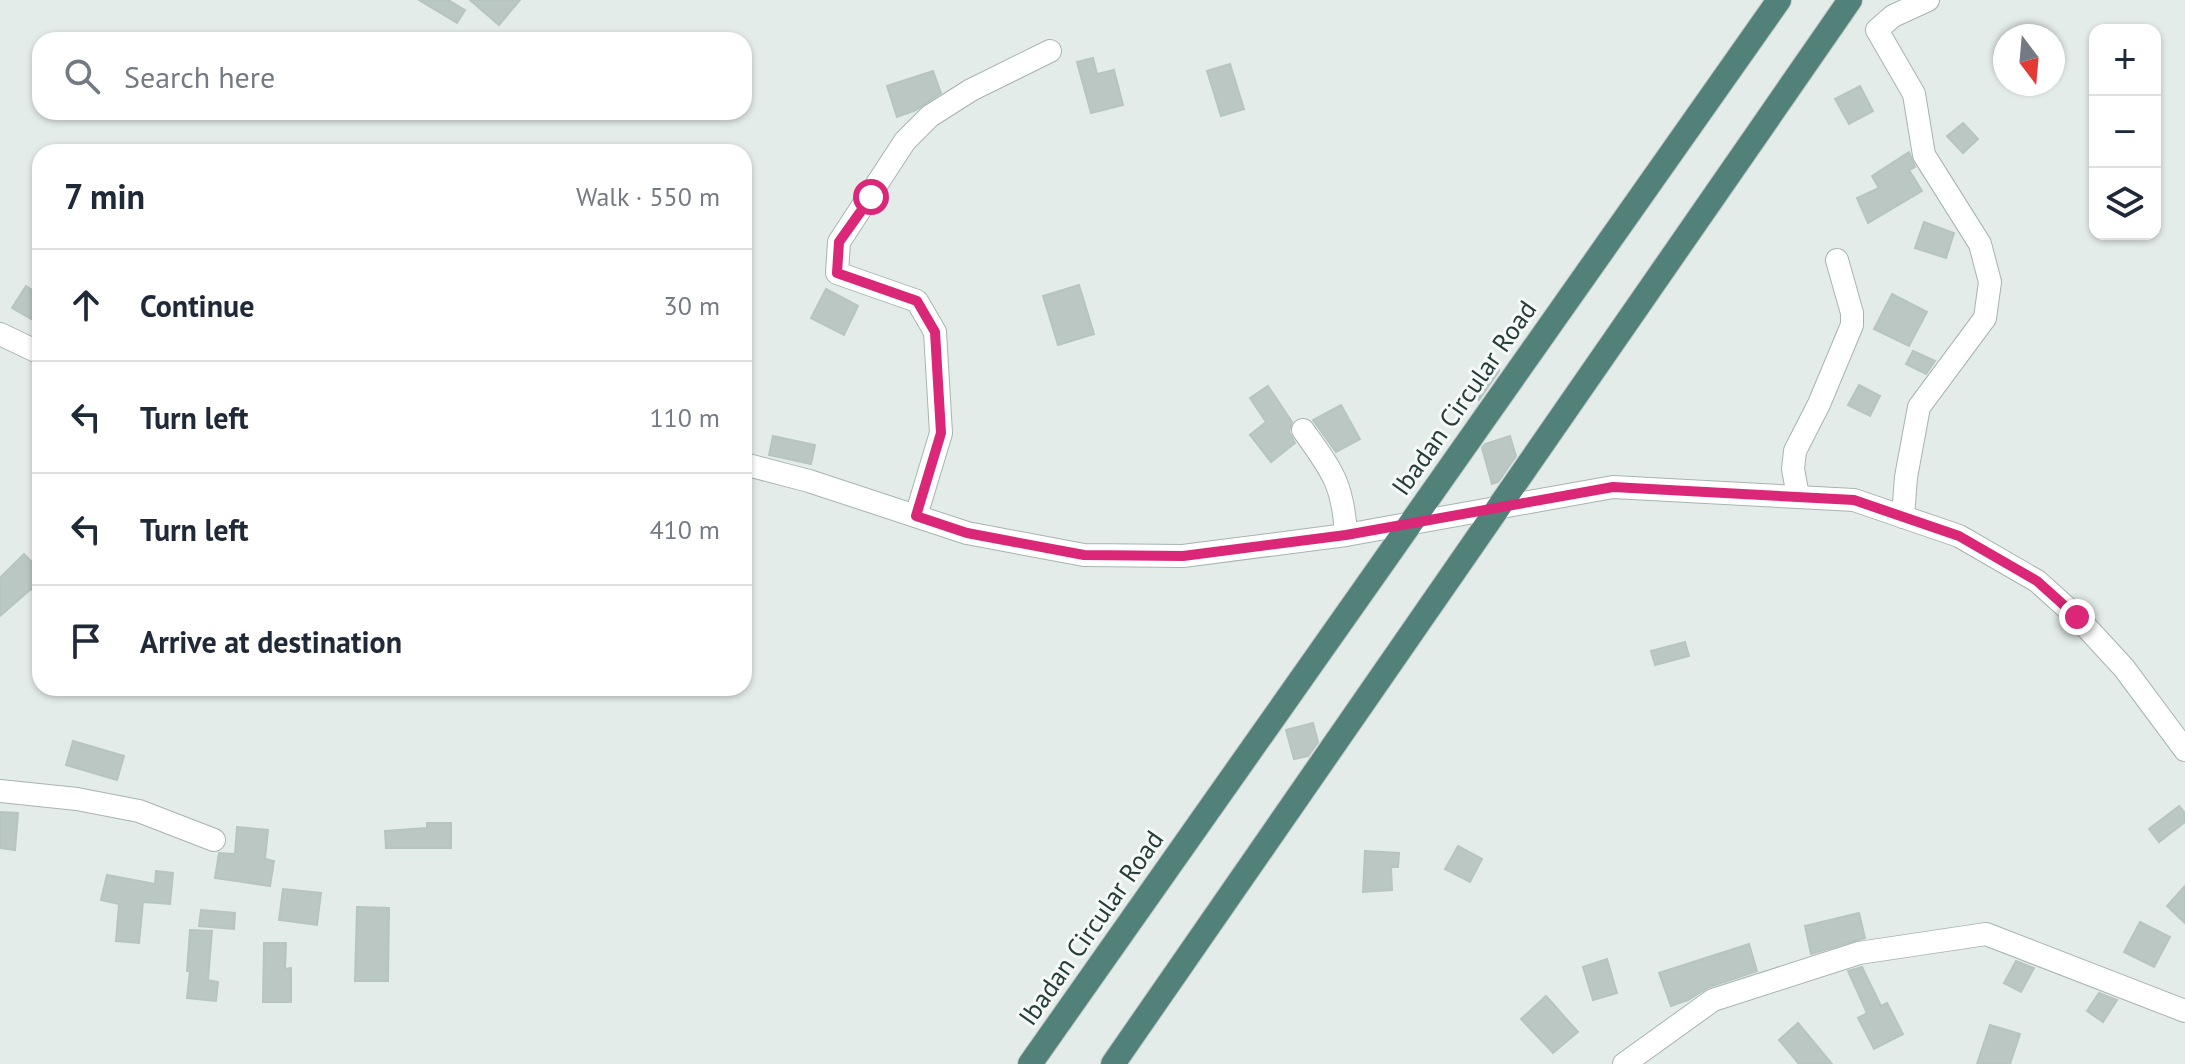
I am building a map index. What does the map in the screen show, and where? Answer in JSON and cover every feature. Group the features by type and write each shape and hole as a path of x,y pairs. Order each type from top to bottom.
{"highway":[{"name":"Ibadan Circular Road","path":"1030,1064 1779,0"},
{"path":"1113,1064 1850,0"}],"street":[{"path":"1903,517 1919,407 1985,318 1990,282 1980,244 1924,155 1914,94 1877,30 1893,16 1928,0"},
{"path":"916,516 941,433 935,332 917,301 837,273 839,242 905,141 930,116 971,90 1050,51"},
{"path":"1798,496 1793,469 1795,451 1819,404 1852,325 1852,313 1837,260"},
{"path":"0,334 32,349"},
{"path":"1303,430 1336,477 1344,507 1346,535"},
{"path":"752,466 809,481 967,533 1084,555 1183,556 1346,535 1613,487 1854,500 1959,536 2037,581 2077,617 2124,668 2185,750"},
{"path":"0,791 77,799 139,811 214,840"},
{"path":"1624,1064 1713,1000 1859,953 1986,934 2185,1011"}],"building":[{"path":"419,0 448,0 465,10 457,23"},
{"path":"470,0 520,0 499,25"},
{"path":"1093,58 1097,74 1114,70 1123,105 1091,113 1077,62"},
{"path":"1230,64 1244,109 1221,116 1207,71"},
{"path":"933,71 941,93 916,110 897,117 887,86"},
{"path":"1860,86 1873,111 1849,124 1835,99"},
{"path":"1963,123 1978,139 1963,153 1947,136"},
{"path":"1909,152 1915,167 1909,170 1922,191 1868,223 1857,198 1879,188 1872,176"},
{"path":"1924,222 1954,233 1946,258 1915,248"},
{"path":"1079,285 1094,334 1058,345 1043,296"},
{"path":"26,286 32,290 32,319 12,308"},
{"path":"826,289 858,306 844,335 811,318"},
{"path":"1892,294 1927,312 1909,346 1874,329"},
{"path":"1913,351 1935,361 1926,374 1906,364"},
{"path":"1499,371 1479,400 1472,377"},
{"path":"1859,385 1880,396 1870,416 1848,405"},
{"path":"1268,386 1292,422 1289,432 1295,443 1271,462 1250,435 1266,422 1250,398"},
{"path":"1341,405 1360,439 1336,452 1313,420"},
{"path":"773,436 815,445 811,464 769,455"},
{"path":"1510,436 1516,456 1498,482 1492,484 1482,448 1485,444"},
{"path":"24,554 32,562 32,590 0,616 0,578"},
{"path":"1685,642 1689,656 1655,665 1651,651"},
{"path":"1313,723 1318,742 1308,756 1294,759 1286,730"},
{"path":"73,741 124,756 117,780 66,765"},
{"path":"2179,806 2185,813 2185,822 2159,842 2149,829"},
{"path":"0,812 18,813 15,850 0,848"},
{"path":"427,823 451,823 451,848 386,848 385,831 427,828"},
{"path":"237,827 268,830 265,859 274,861 270,886 215,878 219,853 235,854"},
{"path":"1458,846 1482,859 1470,882 1445,869"},
{"path":"1365,851 1399,853 1398,867 1391,867 1392,890 1363,892"},
{"path":"156,871 173,873 170,904 143,902 139,943 116,941 119,904 101,900 107,875 155,884"},
{"path":"2185,886 2185,923 2167,906"},
{"path":"283,889 321,893 317,925 279,920"},
{"path":"357,907 389,908 388,981 355,981"},
{"path":"201,910 235,913 234,929 199,926"},
{"path":"1859,913 1865,938 1811,954 1805,926"},
{"path":"2140,922 2170,937 2154,967 2124,952"},
{"path":"190,930 212,931 208,980 218,982 216,1001 187,998"},
{"path":"264,943 286,943 285,969 291,968 291,1002 263,1002"},
{"path":"1749,944 1757,971 1709,987 1671,1006 1659,973"},
{"path":"1607,959 1617,993 1593,1000 1583,967"},
{"path":"2016,961 2034,968 2021,992 2004,983"},
{"path":"1862,967 1881,1006 1887,1003 1903,1034 1874,1049 1858,1018 1867,1013 1848,971"},
{"path":"2099,993 2117,1000 2103,1022 2087,1011"},
{"path":"1546,996 1578,1032 1553,1053 1521,1019"},
{"path":"1798,1023 1832,1064 1799,1064 1779,1040"},
{"path":"1990,1025 2020,1034 2010,1064 1977,1064"}],"route":[{"path":"871,197 839,242 837,273 917,301 935,332 941,433 916,516 967,533 1084,555 1183,556 1346,535 1613,487 1854,500 1959,536 2037,581 2077,617"}]}
